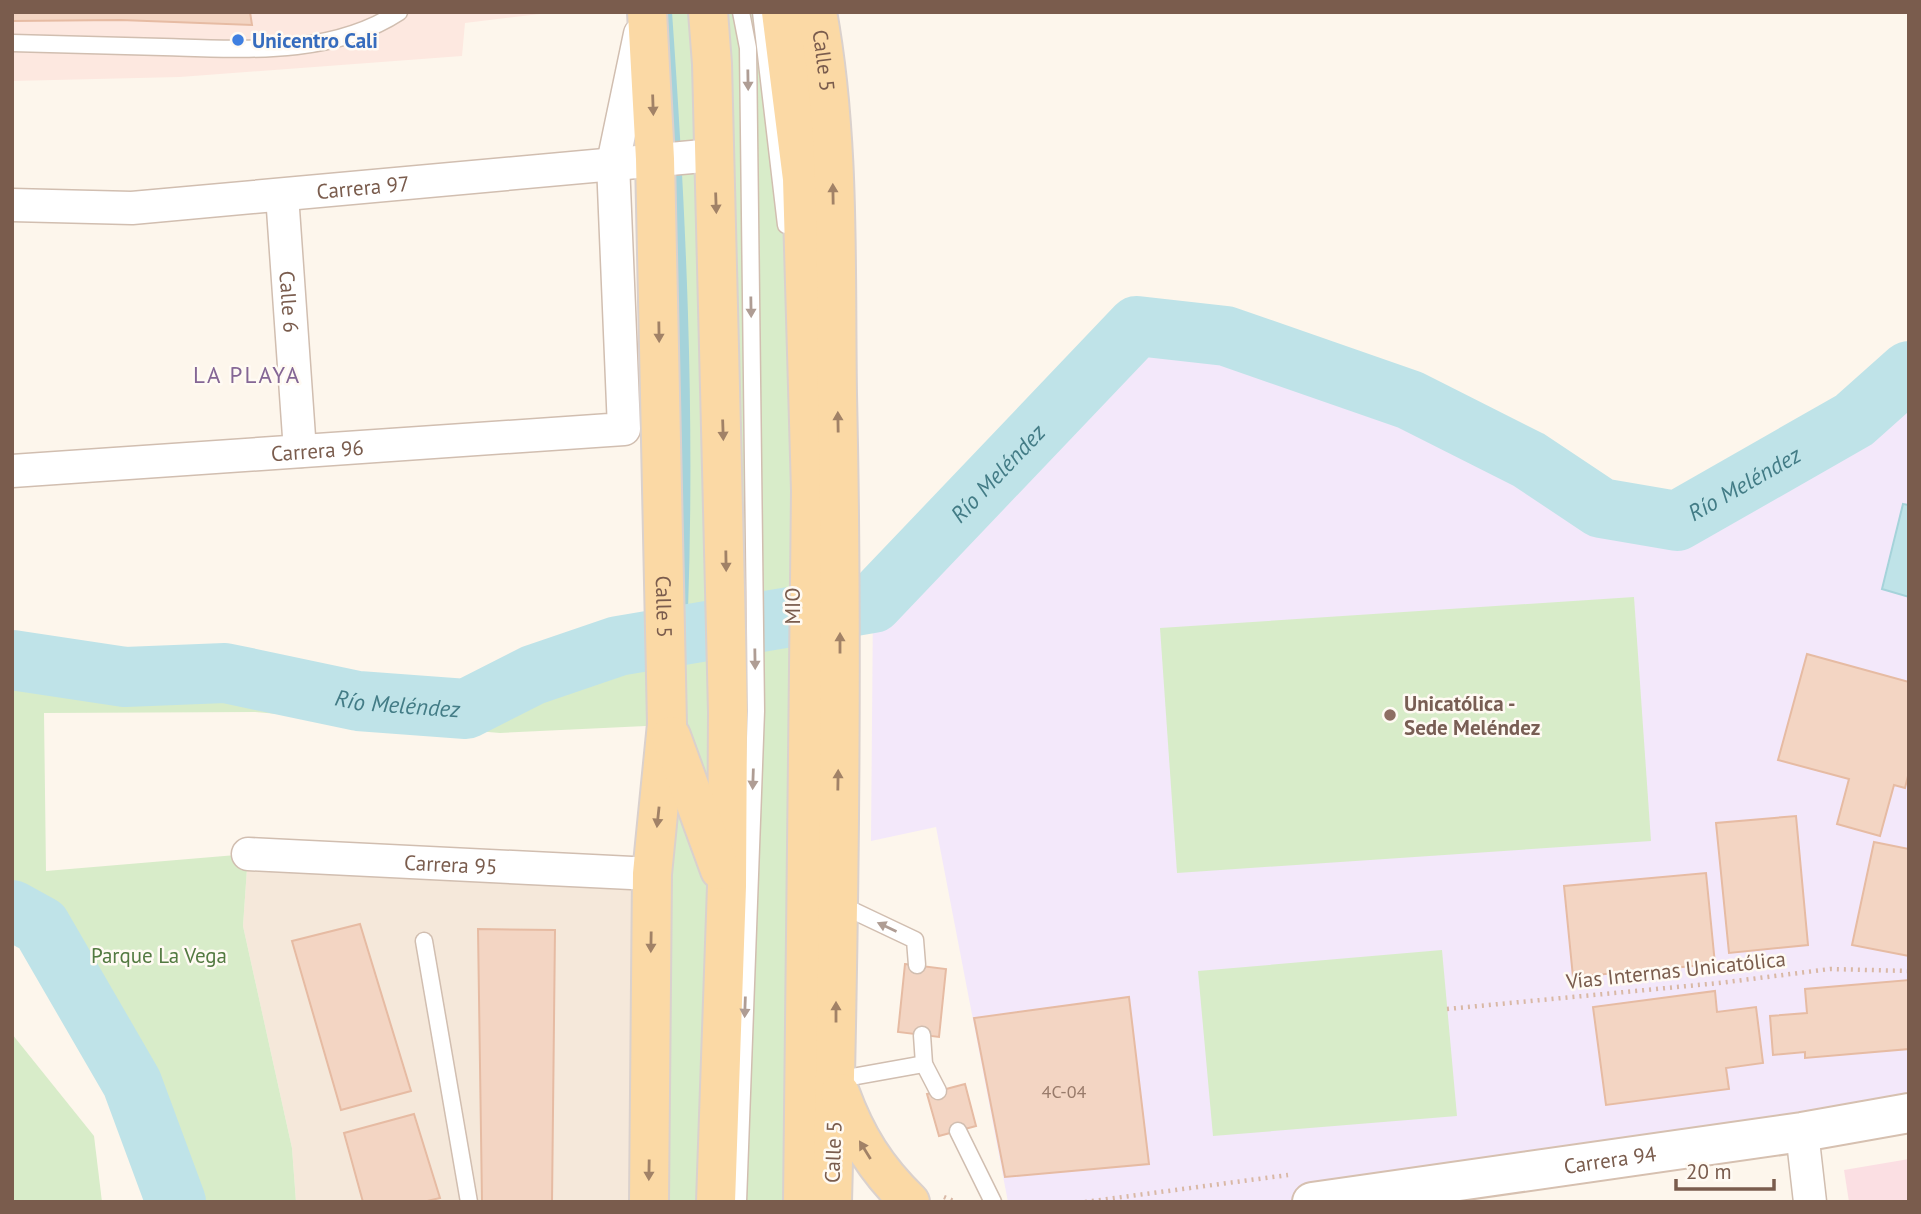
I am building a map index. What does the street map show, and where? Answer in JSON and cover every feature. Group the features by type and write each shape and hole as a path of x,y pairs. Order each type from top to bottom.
{"main road":[{"name":"Calle 5","path":"646,12 655,159 667,719 652,874 649,1202"},
{"path":"708,12 715,155 739,493 742,711 727,886 716,1202"},
{"path":"781,12 802,179 825,490"},
{"name":"Calle 5","path":"817,12 832,132 825,490 825,711 836,903 832,1202"},
{"path":"803,1202 825,711"},
{"path":"667,719 697,814 727,886"},
{"path":"835,1080 851,1126 867,1154 910,1202"}],"street":[{"path":"613,163 646,12"},
{"name":"Carrera 97","path":"12,205 132,208 715,155"},
{"name":"Carrera 96","path":"12,471 624,429 613,163"},
{"name":"Calle 6","path":"282,195 300,450"},
{"name":"Carrera 95","path":"248,854 652,874"},
{"name":"Carrera 94","path":"1312,1202 1406,1195 1909,1113"},
{"path":"1802,1132 1810,1202"}],"lane":[{"path":"12,43 246,49 310,44 360,33 399,12"},
{"path":"739,493 748,48 741,12"},
{"path":"761,12 786,248"},
{"path":"738,1202 742,711"},
{"path":"789,1202 791,779"},
{"path":"836,903 915,940 917,965"},
{"path":"424,941 469,1202"},
{"path":"922,1035 924,1064 938,1091"},
{"path":"835,1080 924,1064"},
{"path":"958,1131 993,1202"}],"path":[{"name":"Vías Internas Unicatólica","path":"1447,1009 1719,984 1830,969 1909,971"}],"shaded area":[{"name":"Unicentro Cali","path":"12,12 557,12 465,23 462,56 180,77 12,81"},
{"name":"Unicatólica - Sede Meléndez","path":"1137,326 1226,336 1410,400 1529,460 1601,508 1677,521 1854,420 1909,371 1909,1113 1407,1202 1008,1202 936,827 871,841 873,603"},
{"path":"248,854 644,873 649,1202 296,1202 292,1148 243,926"},
{"path":"1909,1159 1909,1202 1849,1202 1844,1170"}],"green space":[{"name":"Parque La Vega","path":"647,12 761,12 786,222 792,491 789,1202 649,1202 667,725 500,733 255,712 44,713 46,871 248,854 243,926 292,1148 296,1202 176,1202 132,1083 41,926 12,910 12,660 125,677 225,673 358,701 466,709 533,675 618,646 665,638"},
{"path":"1634,597 1651,841 1177,873 1160,628"},
{"path":"1442,950 1457,1116 1213,1136 1198,971"},
{"path":"12,1034 94,1136 102,1202 12,1202"}],"water":[{"path":"1903,504 1909,505 1909,597 1882,589"}],"building":[{"path":"12,12 250,12 252,25 121,20 12,21"},
{"path":"1807,654 1909,682 1909,772 1905,788 1894,785 1880,836 1837,824 1849,779 1778,760"},
{"path":"1796,816 1808,945 1729,953 1716,823"},
{"path":"1874,842 1909,849 1909,956 1852,945"},
{"path":"1706,873 1715,964 1573,977 1564,886"},
{"path":"360,924 411,1091 341,1110 292,941"},
{"path":"478,929 555,930 552,1202 482,1202"},
{"path":"905,964 946,969 939,1037 898,1032"},
{"path":"1909,980 1909,1049 1805,1058 1805,1052 1773,1055 1770,1016 1807,1013 1805,989"},
{"path":"1715,991 1717,1012 1756,1007 1763,1063 1726,1068 1729,1089 1606,1105 1593,1007"},
{"path":"1129,997 1149,1164 1005,1177 974,1018"},
{"path":"965,1084 976,1126 939,1136 927,1094"},
{"path":"414,1114 440,1198 423,1202 363,1202 344,1133"}],"waterway":[{"path":"667,12 683,311 683,610"},
{"name":"Río Meléndez","path":"12,660 125,677 225,673 358,701 466,709 533,675 618,646 873,603 1137,326 1226,336 1410,400 1529,460 1601,508 1677,521 1854,420 1909,371"},
{"name":"Río Meléndez","path":"12,910 41,926 132,1083 176,1202"}],"place":[{"name":"Unicentro Cali","path":"238,40"},
{"name":"Unicatólica - Sede Meléndez","path":"1390,715"}],"district":[{"name":"LA PLAYA","path":"247,374"}]}
